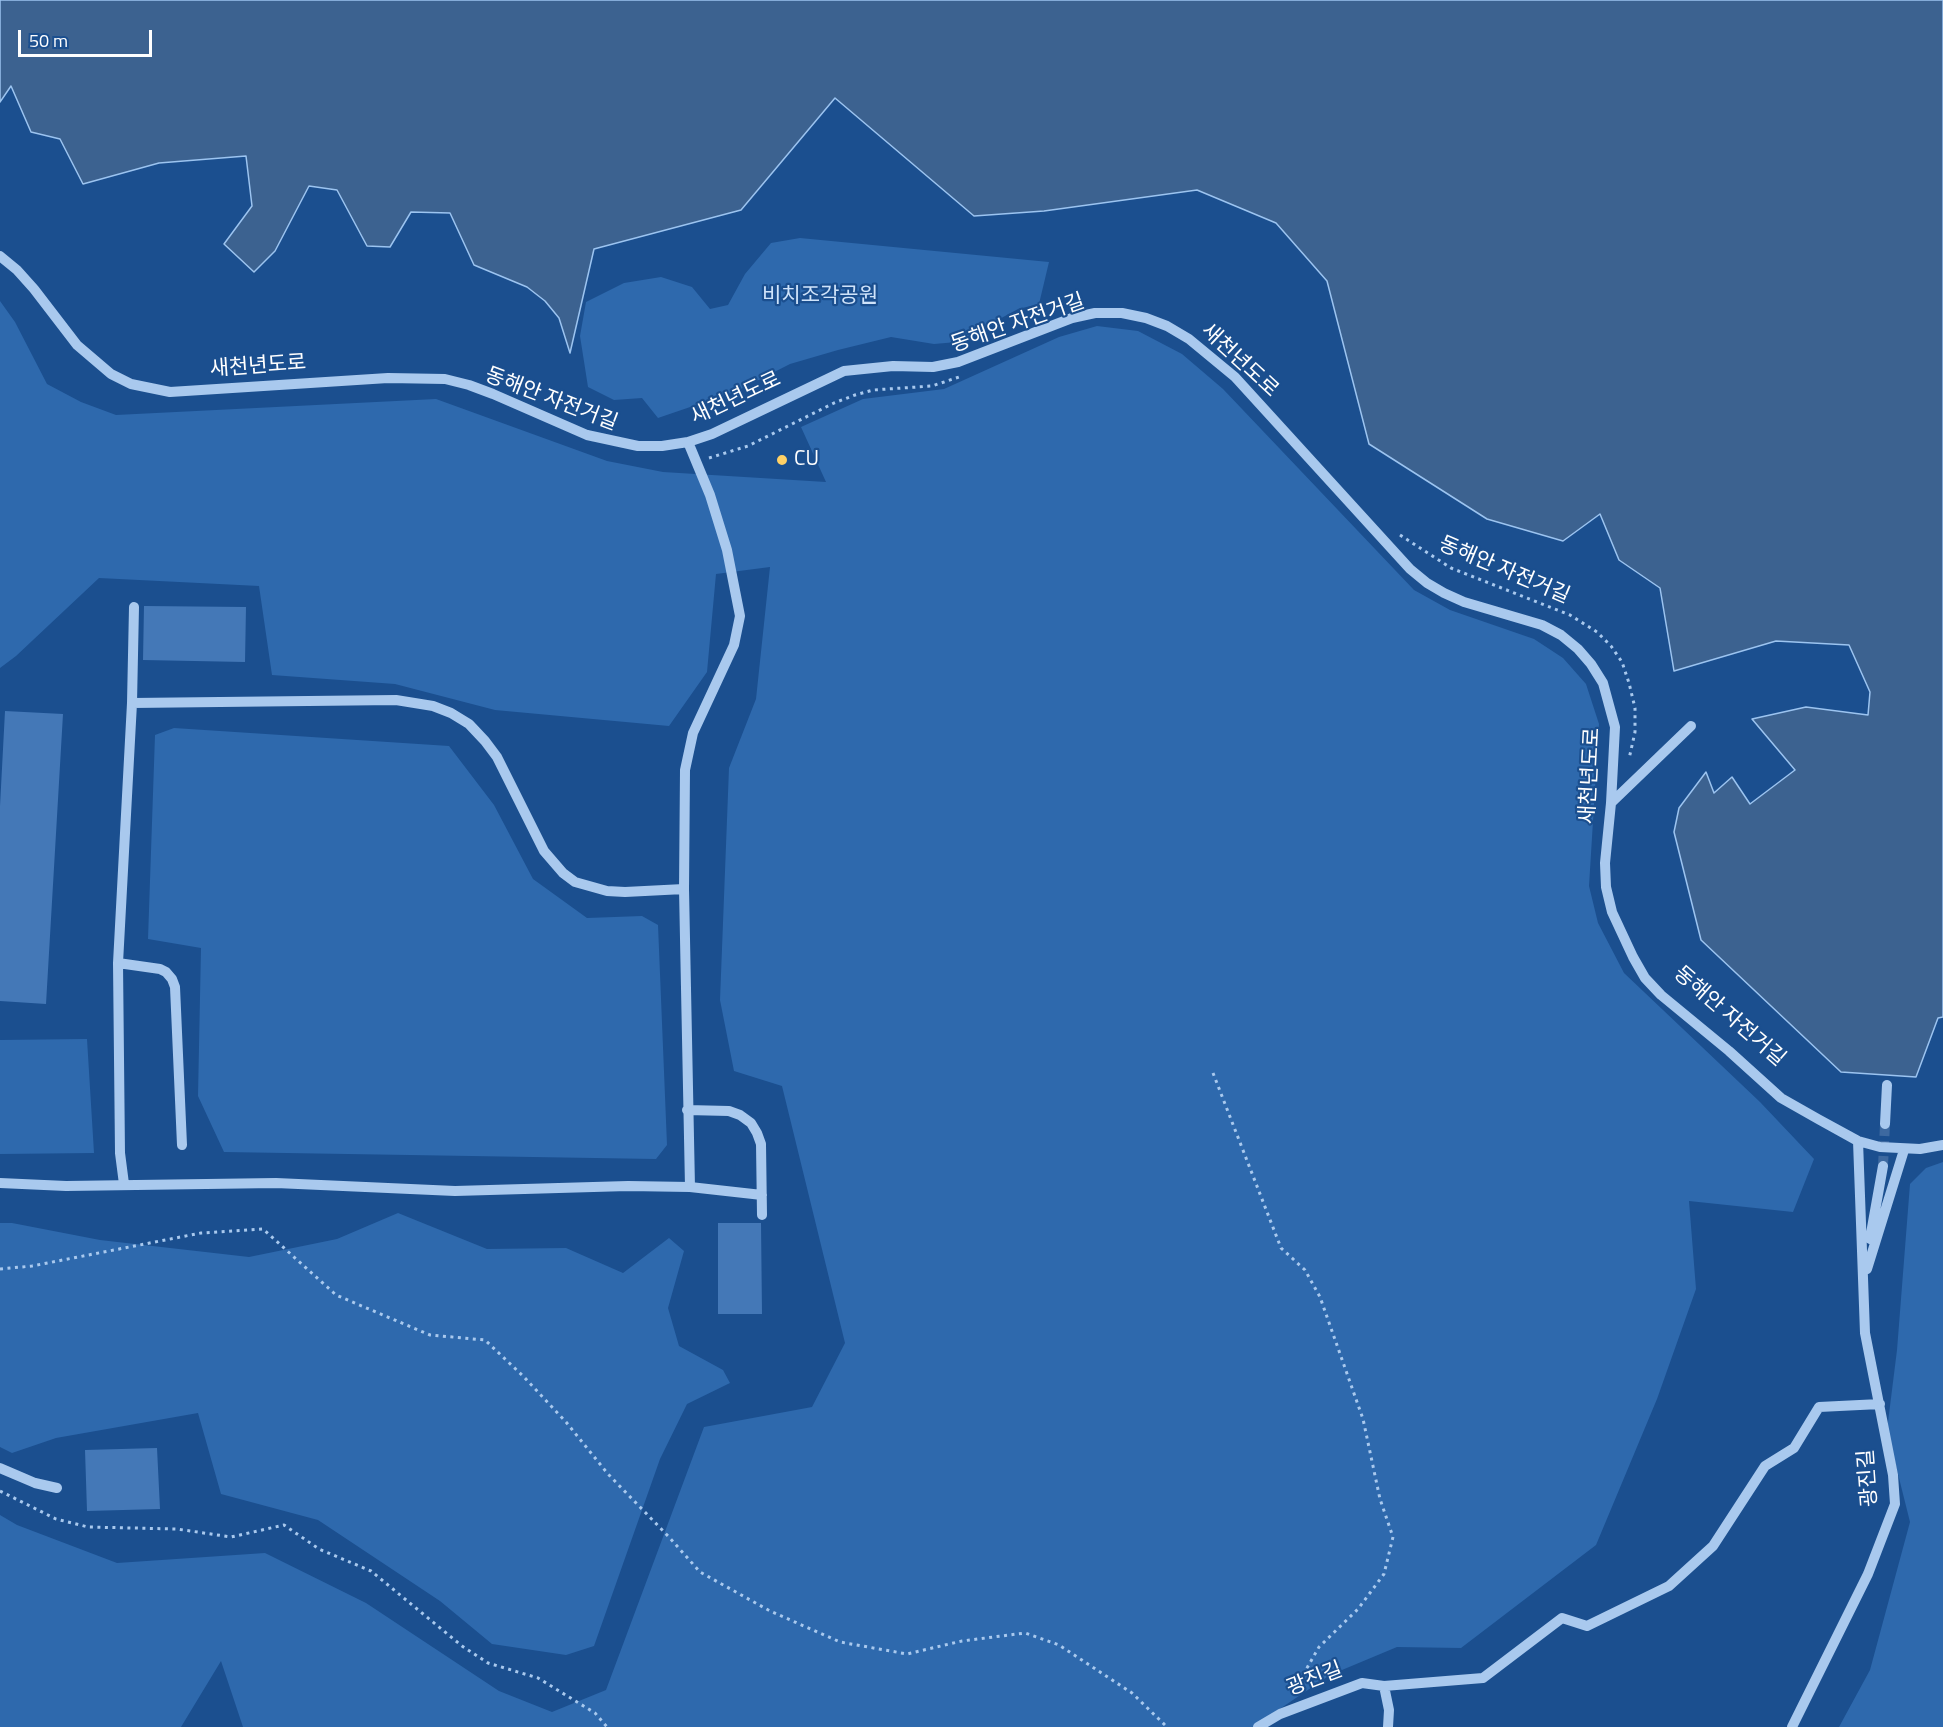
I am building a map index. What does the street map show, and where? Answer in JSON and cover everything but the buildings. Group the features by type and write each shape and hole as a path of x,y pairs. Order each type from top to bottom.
{"street":[{"name":"새천년도로","path":"0,256 34,289 77,345 111,374 131,384 170,392 388,378 445,379 493,394 587,435 638,446 662,446 688,442 712,434 820,380 844,371 893,366 933,367 958,362 1072,318 1095,313 1122,313 1146,318 1167,326 1189,339 1235,377 1388,546 1427,583 1444,594 1464,602 1542,625 1578,649 1591,664 1603,683 1615,727 1605,863 1606,887 1612,912 1633,957 1645,978 1661,995 1781,1098 1858,1141 1904,1150 1943,1145"},
{"path":"688,442 710,495 728,550 740,616 734,645 693,733 685,770 684,889 690,1188"},
{"path":"124,1184 120,1153 118,963 132,703 134,608"},
{"path":"132,703 396,700 433,706 451,713 468,724 485,741 497,757 544,851 563,873 575,882 607,891 684,889"},
{"path":"1611,803 1691,726"},
{"path":"118,963 160,969 172,979 175,987 182,1145"},
{"path":"1885,1124 1887,1085"},
{"path":"687,1110 729,1112 740,1115 751,1122 758,1133 761,1144 762,1215"},
{"name":"광진길","path":"1791,1727 1868,1574 1895,1504 1893,1475 1865,1333 1858,1141"},
{"name":"광진길","path":"1864,1278 1904,1150"},
{"path":"1864,1278 1883,1166"},
{"path":"0,1183 66,1186 276,1183 455,1191 628,1186 762,1194"},
{"name":"광진길","path":"1258,1727 1280,1714 1362,1683 1384,1686 1483,1678 1562,1618 1587,1626 1669,1586 1713,1546 1765,1466 1794,1448 1819,1407 1880,1404"},
{"path":"0,1468 35,1483 57,1488"},
{"path":"1384,1686 1389,1710 1388,1727"}],"path":[{"name":"동해안 자전거길","path":"695,460 748,446 834,403 855,395 873,390 932,386 949,382 968,373"},
{"name":"동해안 자전거길","path":"1396,532 1451,568 1570,615 1597,632 1611,646 1622,662 1635,708 1635,732 1627,767 1627,790"},
{"path":"1213,1072 1281,1248 1305,1270 1320,1297 1363,1419 1380,1499 1393,1537 1384,1574 1358,1609 1319,1647 1280,1714"},
{"path":"0,1269 32,1266 201,1233 263,1229 336,1295 430,1335 485,1340 566,1422 608,1474 700,1572 710,1578 770,1611 840,1642 907,1654 962,1641 1025,1634 1059,1646 1132,1692 1167,1727"},
{"path":"0,1491 56,1519 88,1527 177,1529 231,1537 284,1525 319,1549 371,1571 462,1646 488,1663 538,1678 595,1713 607,1727"}],"green space":[{"name":"비치조각공원","path":"800,238 1049,262 1039,304 1018,309 957,342 934,344 891,337 838,350 790,364 737,391 658,418 642,398 614,400 588,387 580,336 586,302 624,283 661,277 692,287 710,309 728,305 745,274 771,243"},
{"path":"0,301 15,322 47,384 81,402 116,415 436,399 607,461 663,472 826,482 801,427 863,399 944,389 1059,337 1097,326 1138,331 1182,354 1223,389 1414,590 1450,610 1534,639 1563,658 1586,684 1599,724 1589,886 1598,923 1624,973 1760,1102 1814,1159 1793,1212 1689,1201 1696,1289 1657,1399 1596,1545 1461,1648 1397,1647 1330,1675 1253,1727 243,1727 221,1661 181,1727 0,1727 0,1515 17,1525 117,1563 265,1553 366,1603 499,1691 552,1712 606,1690 704,1427 812,1407 845,1343 782,1086 734,1071 720,1000 729,768 756,699 770,567 716,574 707,672 669,726 495,710 395,684 272,675 259,586 99,578 16,656 0,668"},
{"path":"174,728 449,746 494,805 533,879 587,918 642,916 658,925 667,1145 656,1159 224,1152 198,1096 201,948 148,939 155,735"},
{"path":"87,1039 94,1153 0,1154 0,1040"},
{"path":"1943,1162 1943,1727 1839,1727 1870,1670 1910,1522 1887,1430 1897,1350 1910,1184 1926,1168"},
{"path":"398,1213 487,1249 566,1248 623,1273 669,1238 684,1251 668,1308 679,1346 723,1370 730,1383 687,1404 660,1459 594,1646 566,1655 492,1644 440,1601 318,1520 221,1494 198,1413 56,1438 12,1453 0,1447 0,1223 12,1223 100,1240 249,1257 337,1239"}],"shaded area":[{"path":"0,0 1943,0 1943,1017 1938,1018 1916,1077 1841,1072 1701,940 1674,832 1679,808 1706,772 1714,793 1732,777 1750,804 1795,770 1752,719 1806,707 1868,715 1870,692 1849,645 1776,641 1674,671 1660,588 1619,560 1600,514 1563,541 1487,519 1369,444 1327,281 1276,223 1197,190 1044,211 974,216 835,98 741,210 594,249 570,353 559,318 545,301 527,287 474,265 450,213 411,212 390,247 367,246 337,190 309,186 275,251 254,272 224,244 252,206 246,156 159,163 83,184 60,139 31,132 11,86 0,102"}],"tunnel":[{"path":"1883,1166 1885,1124"}],"place":[{"name":"CU","path":"782,460"}]}
